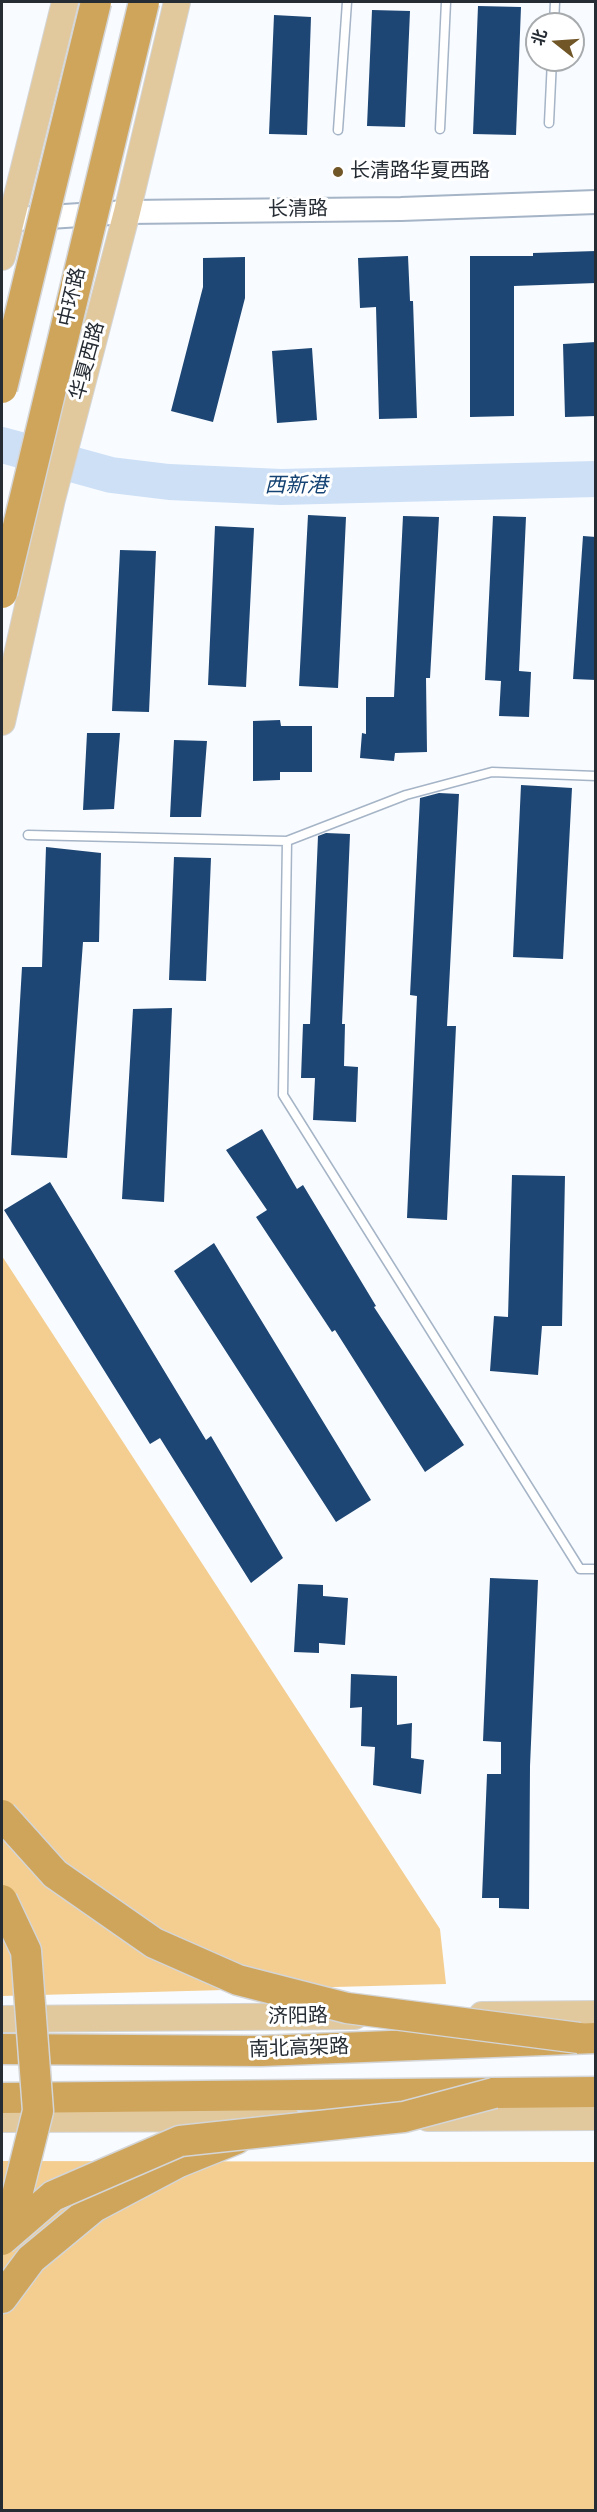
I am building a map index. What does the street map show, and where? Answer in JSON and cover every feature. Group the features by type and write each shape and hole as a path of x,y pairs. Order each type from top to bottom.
{"highway":[{"path":"2,388 96,2"},
{"name":"中环路","path":"2,593 144,2"},
{"path":"2,1815 55,1874 154,1943 238,1980 347,2008 590,2030"},
{"path":"2,1900 27,1951 38,2111 10,2223 2,2238"},
{"name":"南北高架路","path":"2,2049 261,2051 590,2030"},
{"path":"2,2098 596,2092"},
{"path":"2,2238 53,2196 180,2142 404,2117 494,2093"},
{"path":"2,2298 31,2259 94,2207 179,2162 246,2134"}],"main road":[{"path":"2,257 7,219 65,2"},
{"name":"华夏西路","path":"2,722 52,499 127,212 177,2"},
{"name":"长清路","path":"7,219 127,212 401,209 596,202"},
{"name":"济阳路","path":"2,2019 590,2030"},
{"path":"2,2119 596,2117"}],"lane":[{"path":"338,130 347,2"},
{"path":"440,129 446,2"},
{"path":"549,123 551,72"},
{"path":"28,835 287,842 406,795 492,772 596,776"},
{"path":"287,842 283,1095 580,1569 596,1569"}],"shaded area":[{"path":"2,1256 440,1929 446,1984 2,1996"},
{"path":"2,2161 595,2162 595,2510 2,2510"}],"building":[{"path":"478,6 521,7 516,135 473,134"},
{"path":"372,10 410,11 405,127 367,126"},
{"path":"274,15 311,17 307,135 269,134"},
{"path":"596,251 596,283 514,286 514,416 470,417 470,256 533,256 533,253"},
{"path":"408,256 410,301 413,301 417,418 379,419 376,307 360,308 358,258"},
{"path":"245,257 245,298 213,422 171,411 203,287 203,258"},
{"path":"596,342 596,416 565,417 563,344"},
{"path":"312,348 317,420 277,423 272,351"},
{"path":"308,515 346,517 338,688 299,686"},
{"path":"403,516 439,517 430,678 426,678 427,752 395,753 394,761 360,758 362,733 366,734 366,697 394,697"},
{"path":"493,516 526,517 519,671 531,672 529,717 499,716 501,681 485,680"},
{"path":"215,526 254,528 246,687 208,685"},
{"path":"583,536 596,537 596,680 573,679"},
{"path":"120,550 156,551 149,712 112,711"},
{"path":"280,720 281,726 312,726 312,772 280,772 280,780 253,781 253,721"},
{"path":"87,733 120,733 114,809 83,810"},
{"path":"174,740 207,741 201,817 170,817"},
{"path":"521,785 572,788 563,959 513,957"},
{"path":"439,793 459,794 447,1026 456,1026 447,1220 407,1218 417,996 410,995 420,798"},
{"path":"326,833 350,834 342,1024 345,1024 344,1066 358,1067 356,1122 313,1120 315,1078 301,1078 303,1024 310,1024 318,836"},
{"path":"46,847 101,853 99,942 83,942 67,1158 11,1155 22,967 42,967"},
{"path":"174,857 211,858 206,981 169,980"},
{"path":"172,1008 164,1202 122,1199 133,1009"},
{"path":"262,1129 297,1189 303,1185 376,1306 374,1307 464,1445 425,1472 335,1330 332,1332 256,1217 267,1210 226,1150"},
{"path":"512,1175 565,1176 562,1326 542,1326 538,1375 490,1371 494,1316 508,1317"},
{"path":"50,1182 206,1440 211,1436 283,1558 251,1583 160,1438 150,1444 4,1210"},
{"path":"214,1243 371,1500 336,1522 174,1271"},
{"path":"490,1578 538,1580 530,1766 529,1909 499,1908 499,1898 482,1898 487,1774 501,1774 501,1742 483,1741"},
{"path":"298,1584 323,1585 323,1596 348,1598 345,1645 319,1643 319,1653 294,1652"},
{"path":"351,1674 397,1676 397,1725 412,1723 411,1758 424,1760 421,1794 373,1785 375,1747 361,1746 362,1707 350,1708"}],"waterway":[{"name":"西新港","path":"2,445 111,475 169,482 281,487 596,479"}],"place":[{"name":"长清路华夏西路","path":"338,172"}]}
